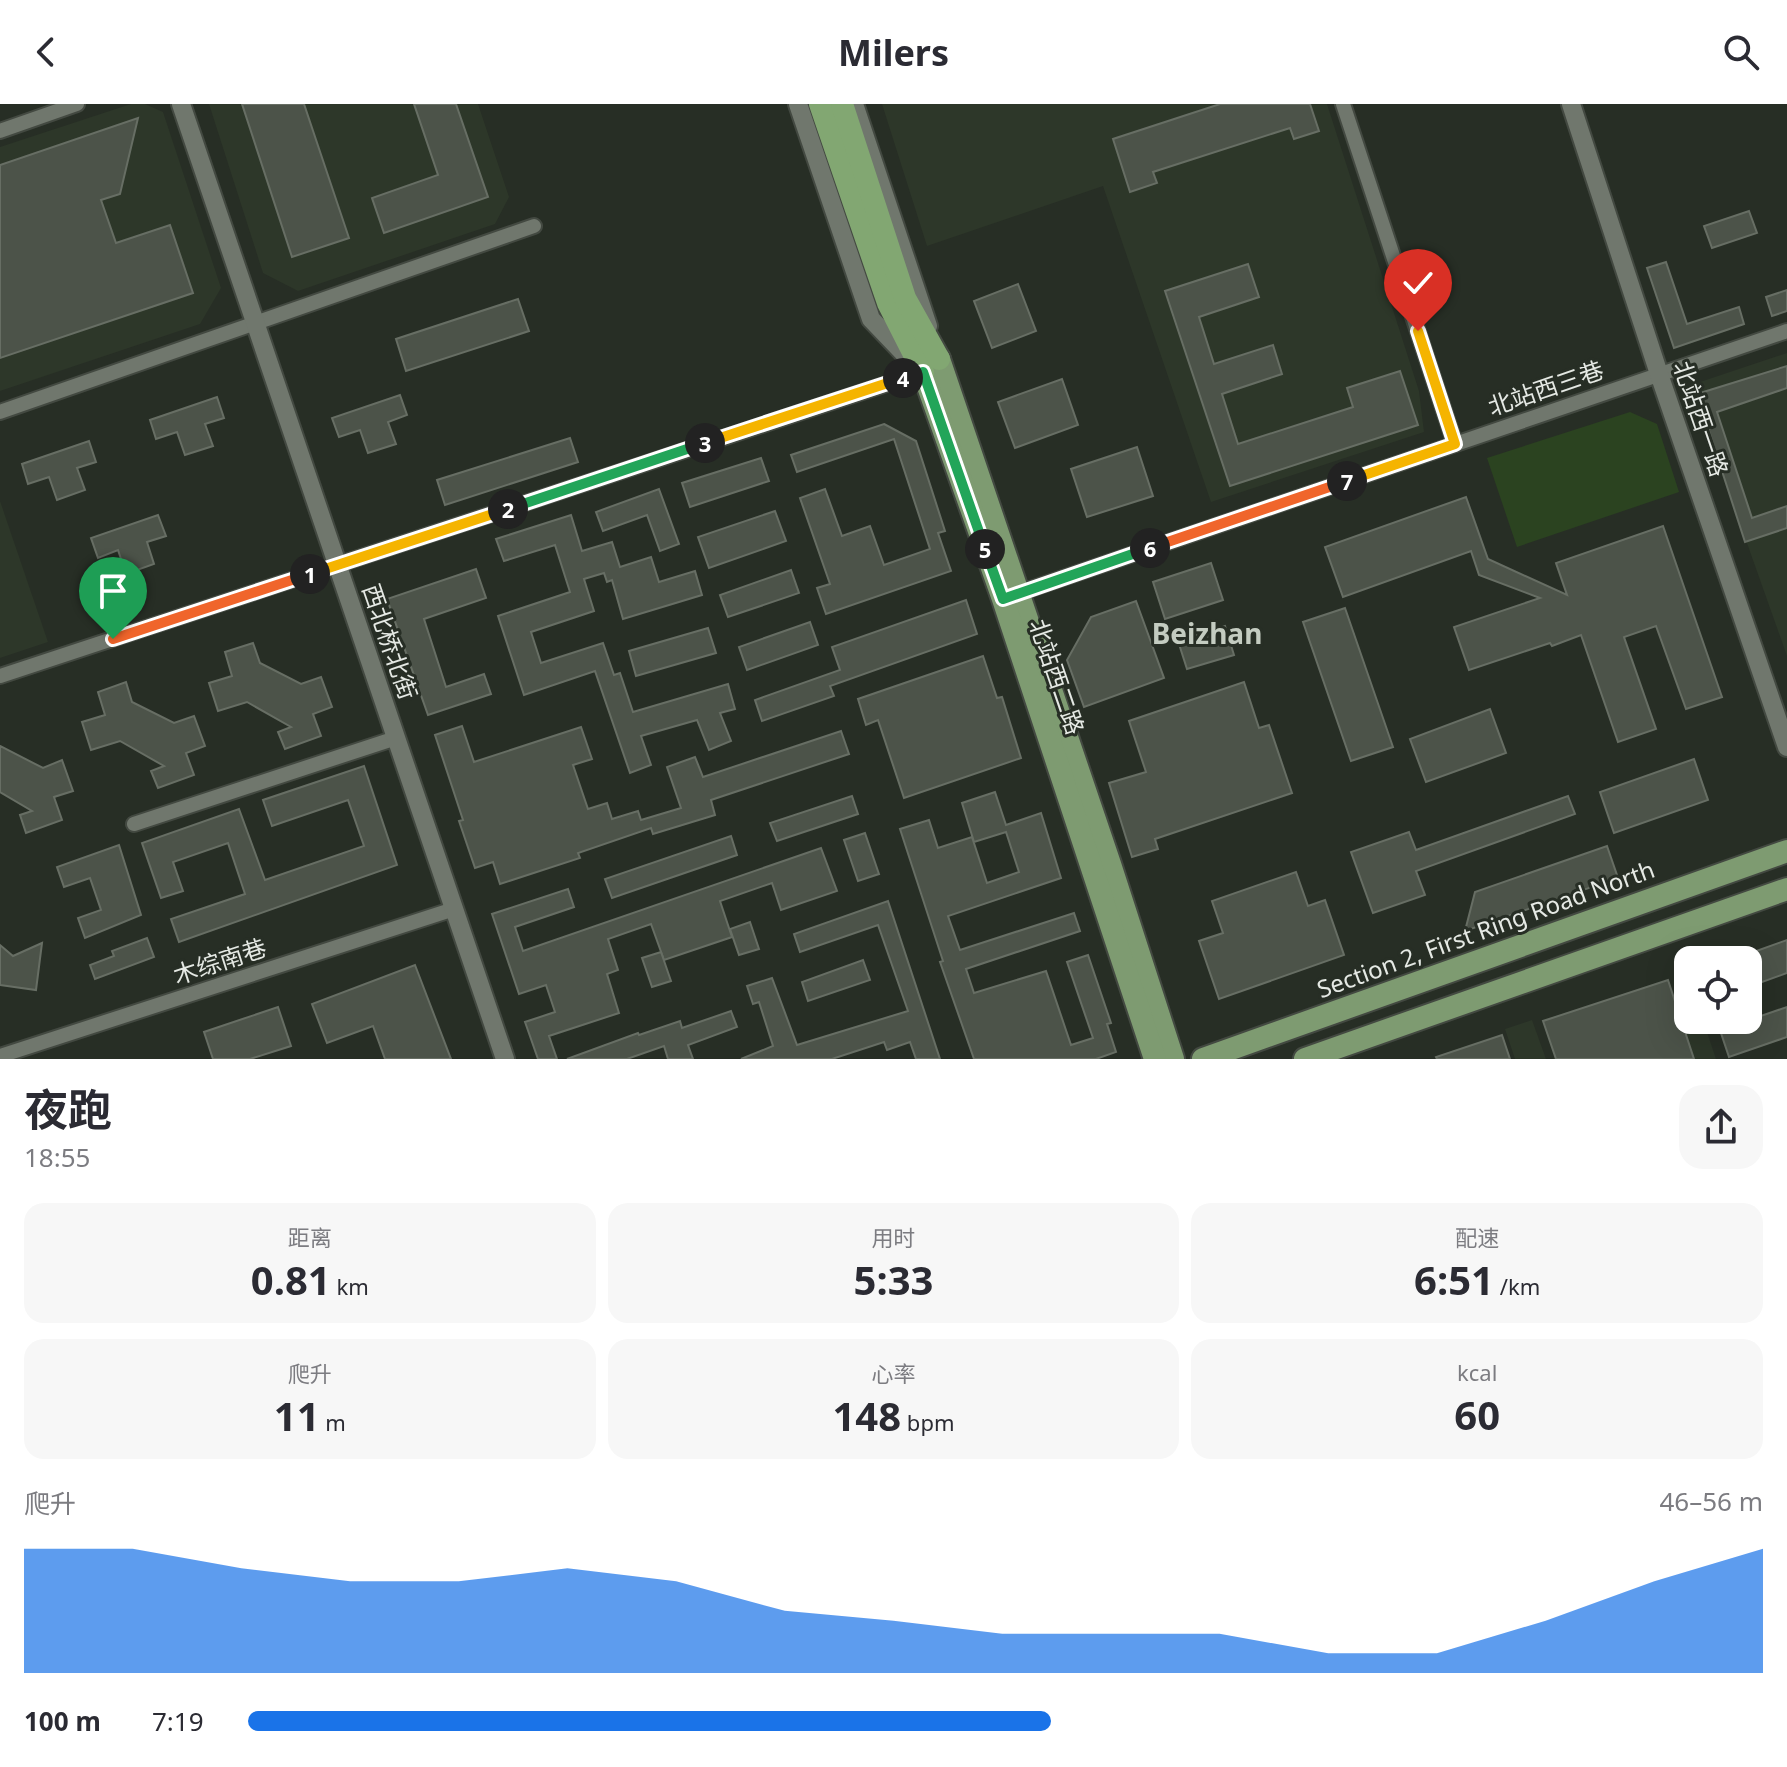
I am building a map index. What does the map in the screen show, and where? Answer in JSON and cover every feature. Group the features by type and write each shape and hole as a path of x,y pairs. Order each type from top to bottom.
{"highway":[{"path":"820,104 888,303 931,365"},
{"path":"842,104 905,298 931,365"}],"main road":[{"name":"北站西二路","path":"931,365 1173,1059"},
{"name":"北站西二路","path":"1011,596 1155,1059"},
{"name":"Section 2, First Ring Road North","path":"1203,1059 1787,851"},
{"path":"1305,1059 1787,889"}],"street":[{"path":"0,131 77,104"},
{"name":"西北桥北街","path":"181,104 505,1059"},
{"name":"北站西二路","path":"798,104 871,319 931,365"},
{"name":"北站西二路","path":"854,104 931,365"},
{"path":"1343,104 1455,444"},
{"name":"北站西一路","path":"1571,104 1659,374 1787,747"},
{"path":"0,412 534,226"},
{"name":"北站西三巷","path":"1011,596 1787,331"},
{"path":"0,676 931,365"},
{"path":"134,824 396,738"},
{"name":"木综南巷","path":"0,1056 454,909"}],"shaded area":[{"path":"131,104 145,104 163,112 221,288 200,324 0,391 0,147"},
{"path":"209,104 478,104 509,197 495,224 298,291 263,273"},
{"path":"882,104 1327,104 1419,391 1424,432 1211,502 1103,186 927,246"},
{"path":"1787,353 1787,656 1691,385"},
{"path":"0,501 48,642 0,658"},
{"path":"1674,1017 1674,1034 1708,1034 1716,1059 1552,1059"},
{"path":"1532,1020 1546,1059 1515,1059 1505,1029"}],"green space":[{"path":"1630,412 1657,424 1679,492 1517,547 1487,458"}],"building":[{"path":"242,104 304,104 349,238 292,257"},
{"path":"414,104 456,104 488,197 384,233 372,198 438,175"},
{"path":"1220,104 1310,104 1319,131 1294,139 1290,128 1153,172 1157,183 1130,192 1113,139"},
{"path":"138,118 120,194 101,200 116,243 170,225 193,293 0,358 0,165"},
{"path":"1749,211 1757,233 1712,248 1704,226"},
{"path":"1666,262 1687,324 1739,307 1744,324 1674,348 1647,268"},
{"path":"1248,264 1259,297 1199,317 1214,364 1273,345 1282,374 1222,394 1238,444 1353,407 1347,388 1400,371 1418,425 1230,486 1165,291"},
{"path":"1018,284 1036,331 992,348 974,301"},
{"path":"1787,290 1787,311 1772,316 1766,297"},
{"path":"518,299 529,331 406,371 396,339"},
{"path":"1787,366 1787,388 1717,412 1752,518 1787,506 1787,528 1745,542 1697,394"},
{"path":"1062,379 1078,425 1015,448 998,402"},
{"path":"400,395 407,415 388,422 396,444 368,453 360,430 339,437 332,418"},
{"path":"217,397 224,418 205,424 213,446 185,455 177,432 156,439 150,420"},
{"path":"884,424 916,441 945,531 938,533 951,571 826,614 817,588 830,584 800,498 825,489 842,536 870,526 884,565 930,549 894,439 797,472 791,455"},
{"path":"570,438 578,462 445,505 437,480"},
{"path":"89,441 96,462 77,468 85,490 57,500 49,477 28,484 22,464"},
{"path":"1137,447 1153,496 1087,517 1071,469"},
{"path":"761,458 769,481 690,507 682,483"},
{"path":"659,489 679,544 660,551 647,515 603,531 596,512"},
{"path":"1466,497 1488,559 1567,595 1556,563 1663,526 1722,697 1686,709 1656,626 1624,637 1656,729 1618,742 1581,635 1469,670 1454,627 1540,598 1479,575 1471,551 1343,597 1325,547"},
{"path":"775,511 786,541 709,568 698,537"},
{"path":"158,515 166,536 147,542 154,564 126,574 118,550 98,558 91,538"},
{"path":"571,515 582,551 612,542 620,567 651,557 659,582 695,571 702,595 623,619 612,580 607,582 604,573 584,579 594,611 531,632 541,663 603,643 614,675 620,673 633,712 728,684 735,709 720,713 731,741 709,750 697,720 641,736 651,765 630,773 595,671 524,695 498,616 570,592 555,545 504,561 496,539"},
{"path":"1211,563 1223,600 1165,619 1153,582"},
{"path":"476,569 486,598 424,619 446,687 484,674 491,694 428,715 387,599"},
{"path":"791,570 799,593 728,617 720,595"},
{"path":"966,600 977,634 830,686 834,696 762,721 755,700 840,670 832,647"},
{"path":"1136,601 1164,678 1084,707 1067,660 1091,617"},
{"path":"1345,608 1393,747 1351,761 1303,622"},
{"path":"810,622 818,645 747,670 739,647"},
{"path":"1225,626 1234,655 1187,669 1178,641"},
{"path":"708,628 716,653 636,676 629,651"},
{"path":"253,643 260,663 301,684 321,677 332,707 313,714 321,736 285,749 278,732 291,727 247,702 218,711 209,683 232,676 225,652"},
{"path":"983,656 997,698 1002,697 1021,758 904,798 878,720 866,725 858,699"},
{"path":"126,682 132,702 174,723 194,716 205,746 186,753 194,775 158,788 151,771 164,766 120,741 91,750 82,722 105,715 98,692"},
{"path":"1244,682 1259,728 1269,725 1292,793 1155,839 1158,849 1132,857 1109,783 1146,772 1129,721"},
{"path":"1490,709 1506,753 1426,782 1410,739"},
{"path":"462,726 474,762 581,727 592,759 573,765 588,809 607,803 612,819 638,811 641,820 681,808 667,767 695,757 703,777 841,731 849,754 711,800 715,815 653,834 651,828 578,853 580,858 500,884 493,862 475,868 435,735"},
{"path":"0,746 43,768 62,760 73,791 54,797 62,820 26,833 20,815 32,811 0,792"},
{"path":"1694,759 1708,800 1614,833 1600,792"},
{"path":"364,766 397,865 179,942 171,919 245,894 228,843 173,862 183,891 161,898 142,843 239,809 265,880 364,846 348,800 272,826 263,800"},
{"path":"995,792 1006,825 1041,813 1061,878 948,916 960,950 1074,913 1080,931 966,969 974,993 1046,971 1071,1045 1093,1038 1067,962 1088,955 1111,1023 1107,1024 1116,1052 1096,1059 974,1059 940,962 943,961 900,829 929,820 938,848 972,837 987,883 1019,872 1006,832 974,842 962,803"},
{"path":"852,796 858,814 777,841 770,823"},
{"path":"1568,796 1575,814 1416,871 1425,895 1373,913 1351,852 1409,832 1416,850"},
{"path":"865,833 879,874 858,881 844,840"},
{"path":"731,836 737,855 612,898 605,879"},
{"path":"119,845 141,915 85,938 78,918 101,910 90,878 64,887 57,867"},
{"path":"1607,846 1618,878 1465,931 1475,892"},
{"path":"821,848 837,891 781,910 772,883 720,901 732,937 664,960 651,924 608,939 618,970 607,974 619,1013 549,1036 557,1059 538,1059 525,1022 555,1012 546,985 519,994 492,914 568,889 574,907 515,927 523,951"},
{"path":"1296,872 1308,906 1325,900 1344,955 1219,999 1199,941 1223,933 1212,901"},
{"path":"888,901 940,1059 916,1059 910,1042 887,1050 884,1042 832,1059 741,1059 773,1046 759,1002 753,1004 747,986 772,978 797,1045 908,1011 878,925 800,952 794,934"},
{"path":"750,922 759,949 739,955 730,929"},
{"path":"147,938 154,957 95,979 90,965 114,956 112,951"},
{"path":"1787,940 1787,973 1762,982 1762,949"},
{"path":"42,943 36,990 0,985 0,945 13,956"},
{"path":"661,952 671,981 652,987 642,958"},
{"path":"863,960 870,980 808,1001 802,982"},
{"path":"415,965 451,1059 385,1059 373,1026 327,1043 312,1004"},
{"path":"1668,980 1674,998 1674,1034 1686,1034 1694,1059 1556,1059 1543,1021"},
{"path":"278,1007 291,1046 250,1059 213,1059 204,1032"},
{"path":"1787,1007 1787,1037 1729,1057 1721,1034 1762,1034 1762,1016"},
{"path":"731,1011 737,1027 688,1045 693,1059 668,1059 664,1046 627,1059 567,1059 638,1033 680,1021 682,1028"},
{"path":"1502,1035 1510,1059 1436,1057"}],"district":[{"name":"Beizhan","path":"1207,634"}],"route":[{"path":"113,639 923,372 1003,599 1455,444 1418,331"}]}
